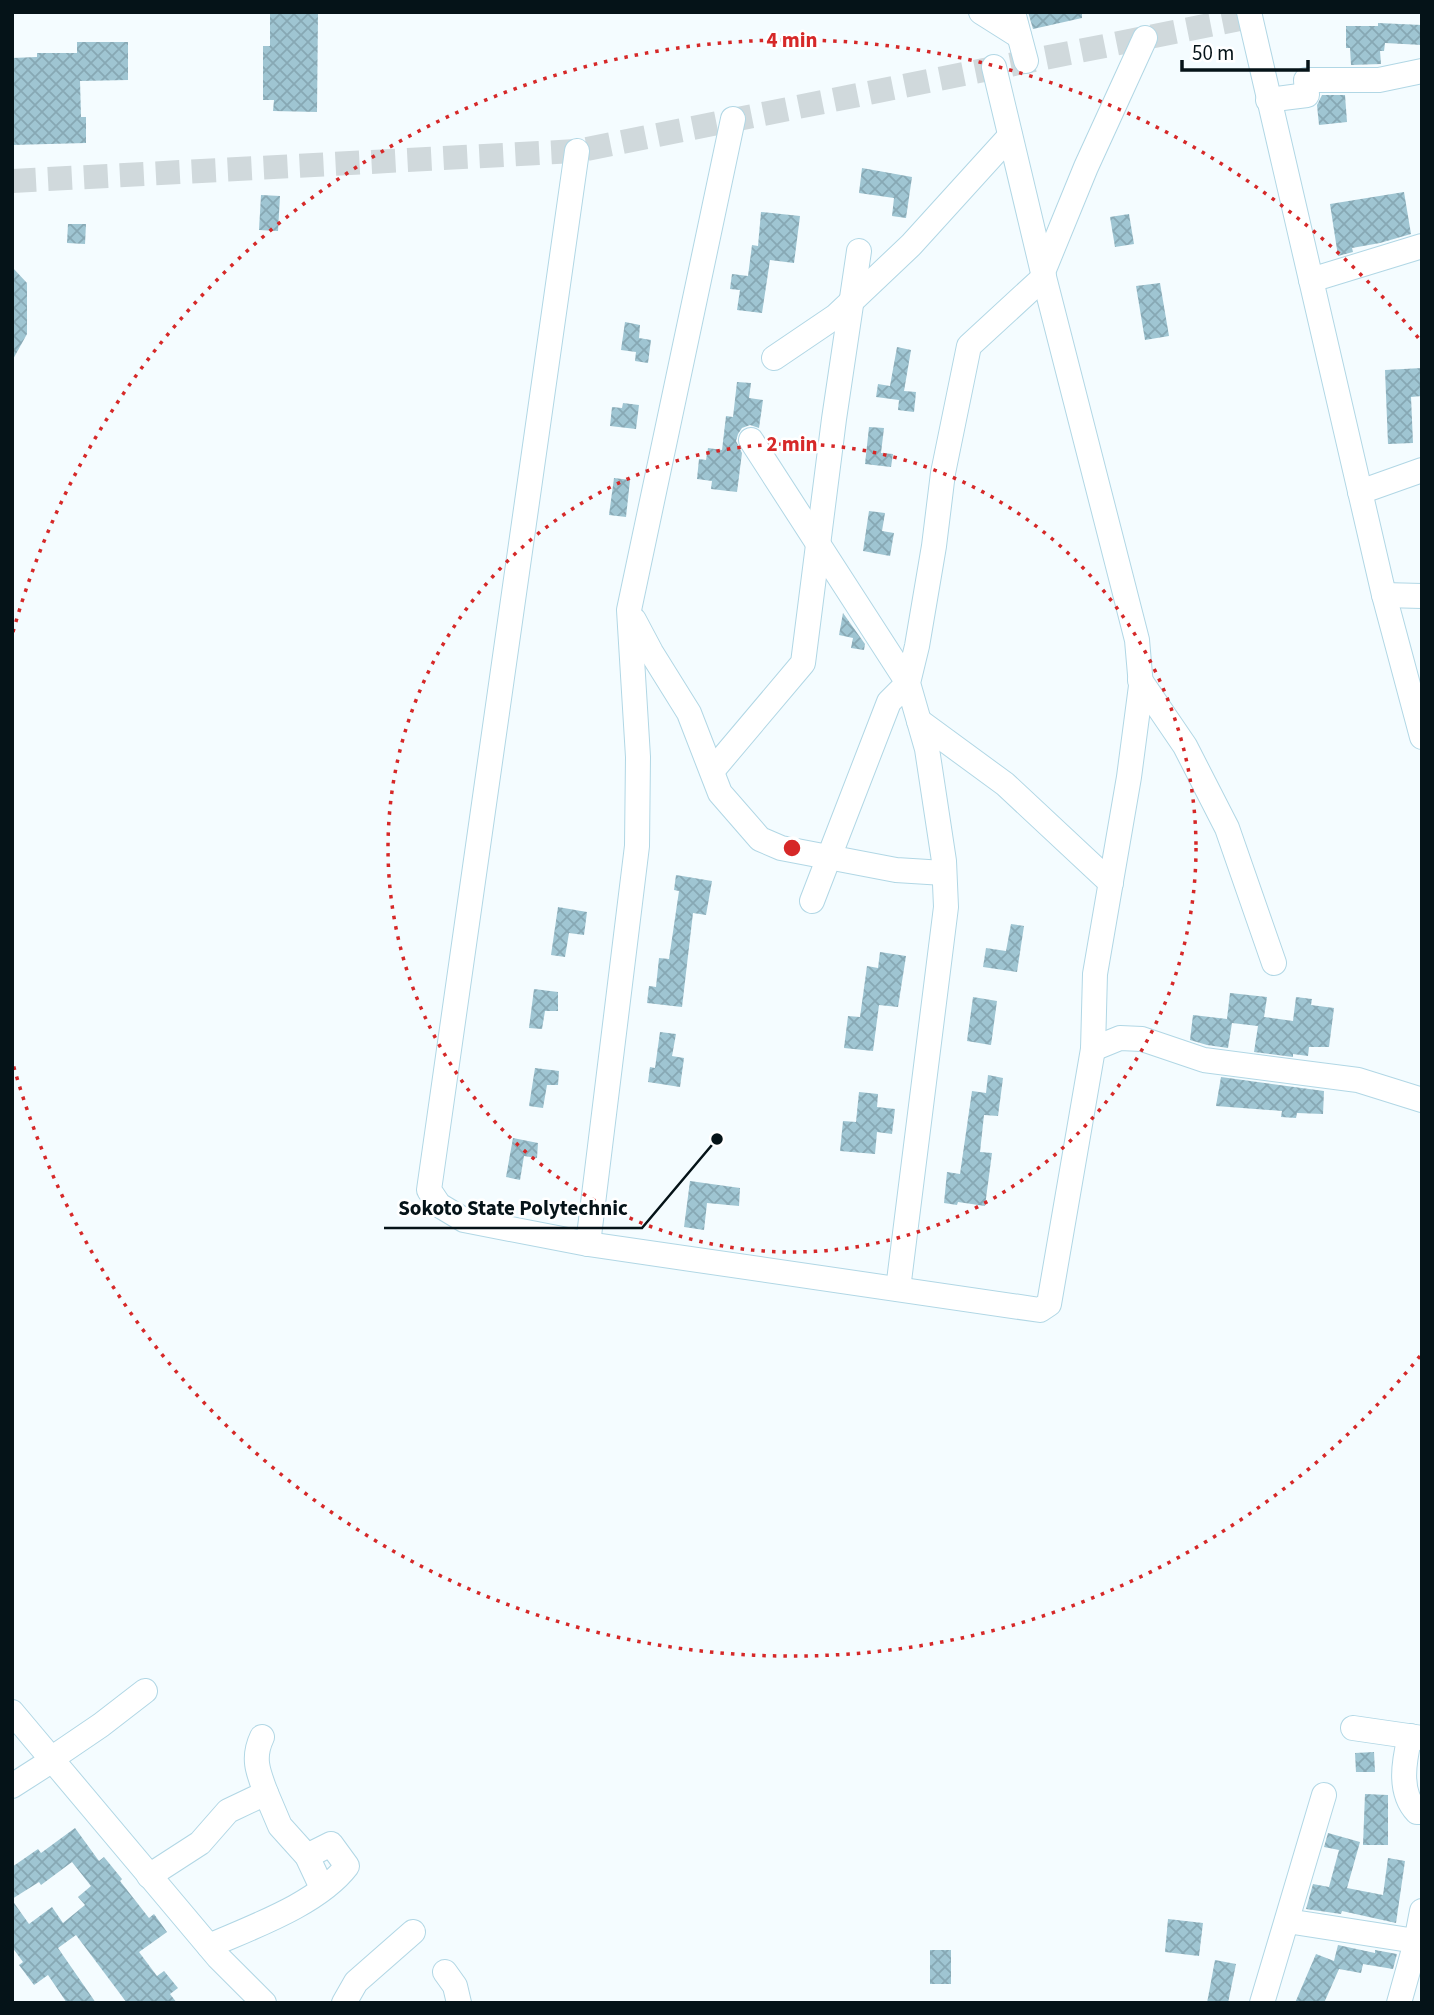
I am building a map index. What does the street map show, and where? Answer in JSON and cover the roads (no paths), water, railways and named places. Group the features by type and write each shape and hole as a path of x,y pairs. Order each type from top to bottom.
{"street":[{"path":"981,12 1016,24 1026,61"},
{"path":"1249,12 1384,595 1422,737"},
{"path":"812,901 889,702 908,683 934,546 943,473 969,346 1043,274 1086,167 1145,38"},
{"path":"577,150 429,1189 439,1205 464,1220 588,1244 1040,1310 1049,1304 1093,1049 1096,974 1129,777 1140,680 1137,640 1043,274 994,67"},
{"path":"1268,100 1307,94 1306,80 1379,80 1422,71"},
{"path":"588,1244 637,846 638,757 629,610 733,119"},
{"path":"774,358 852,302 911,245 1010,136"},
{"path":"1311,280 1422,246"},
{"path":"712,771 803,663 834,419 859,251"},
{"path":"751,440 908,683 927,749 944,861 946,907 898,1289"},
{"path":"1360,492 1422,470"},
{"path":"1384,595 1422,597"},
{"path":"629,610 651,652 689,713 720,793 760,839 780,848 895,870 944,873"},
{"path":"1140,680 1185,746 1227,828 1274,962"},
{"path":"919,721 1005,784 1111,883"},
{"path":"1093,1049 1120,1038 1143,1039 1204,1060 1358,1080 1422,1100"},
{"path":"12,1786 51,1761 145,1691"},
{"path":"12,1712 209,1946 264,2003"},
{"path":"1353,1728 1416,1737 1404,1760 1406,1791 1408,1802 1417,1812 1422,1812"},
{"path":"209,1946 308,1899 322,1888 307,1856 281,1826 266,1793 259,1774 256,1751 262,1737"},
{"path":"149,1875 200,1843 228,1811 266,1793"},
{"path":"1262,2003 1324,1795"},
{"path":"1399,2003 1419,1942 1422,1910"},
{"path":"1287,1921 1419,1942"},
{"path":"344,2003 356,1982 413,1932"},
{"path":"445,1972 454,1986 459,2003"}],"tunnel":[{"path":"12,181 577,151 1250,17"}],"place":[{"name":"Sokoto State Polytechnic","path":"717,1139"}]}
